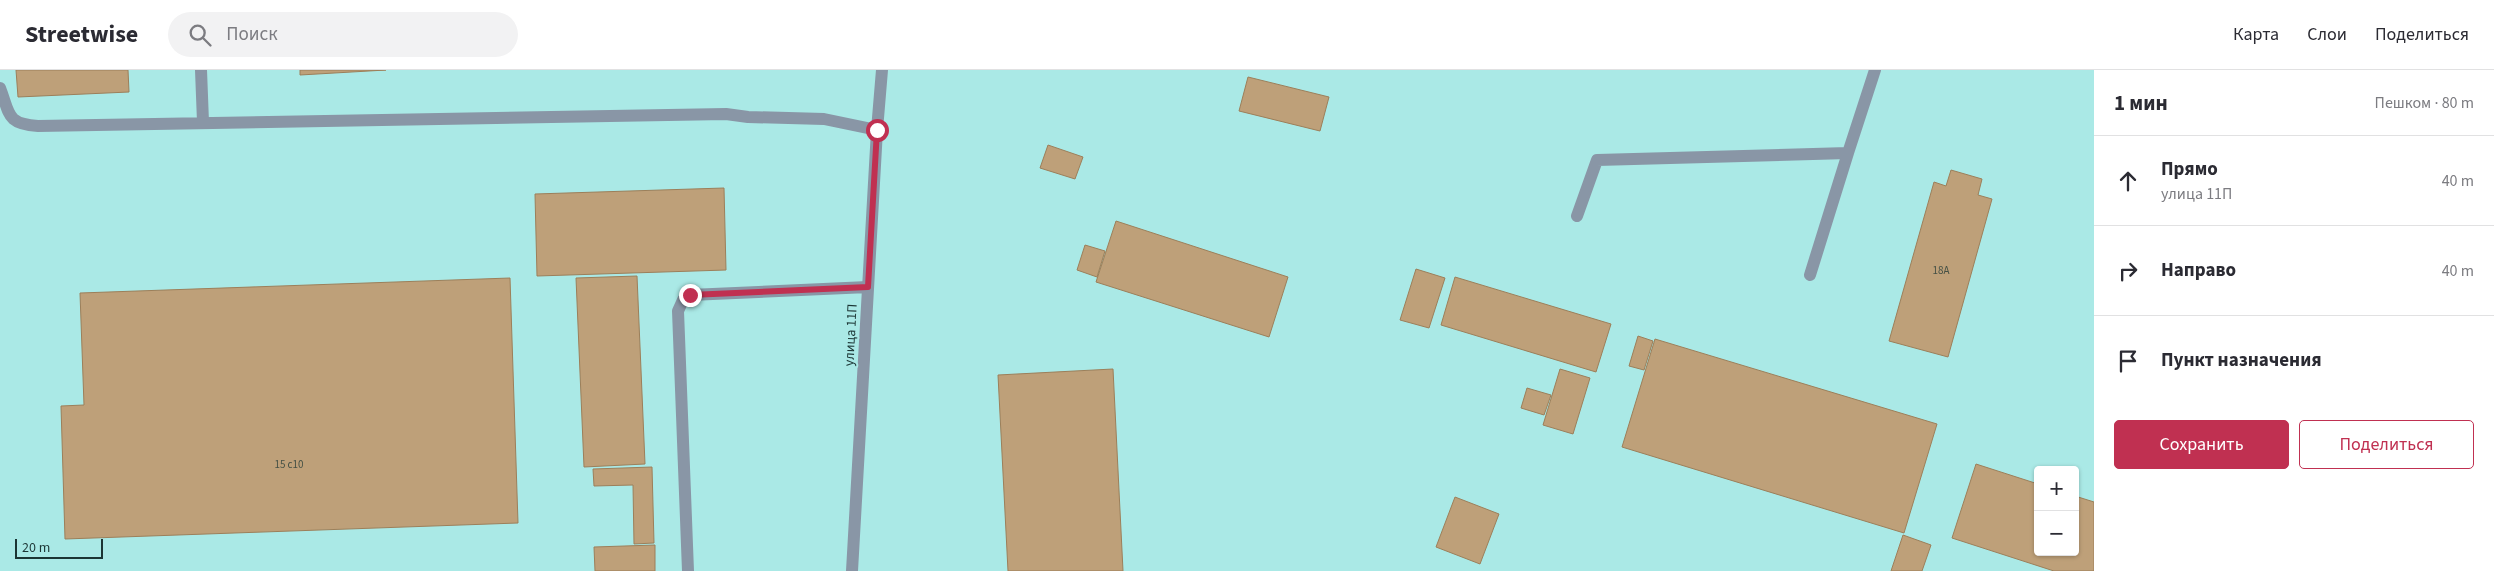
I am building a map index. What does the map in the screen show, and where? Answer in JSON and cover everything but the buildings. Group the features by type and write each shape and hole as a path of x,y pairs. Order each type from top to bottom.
{"street":[{"path":"201,70 203,122"},
{"name":"улица 11П","path":"852,571 882,70"},
{"path":"1810,275 1874,70"},
{"path":"0,88 12,120 20,125 726,114 748,117 824,119 877,130"},
{"path":"1577,216 1597,160 1848,153"},
{"path":"688,571 678,311 683,300 690,295 868,287"}],"route":[{"path":"690,295 868,287 877,130"}]}
